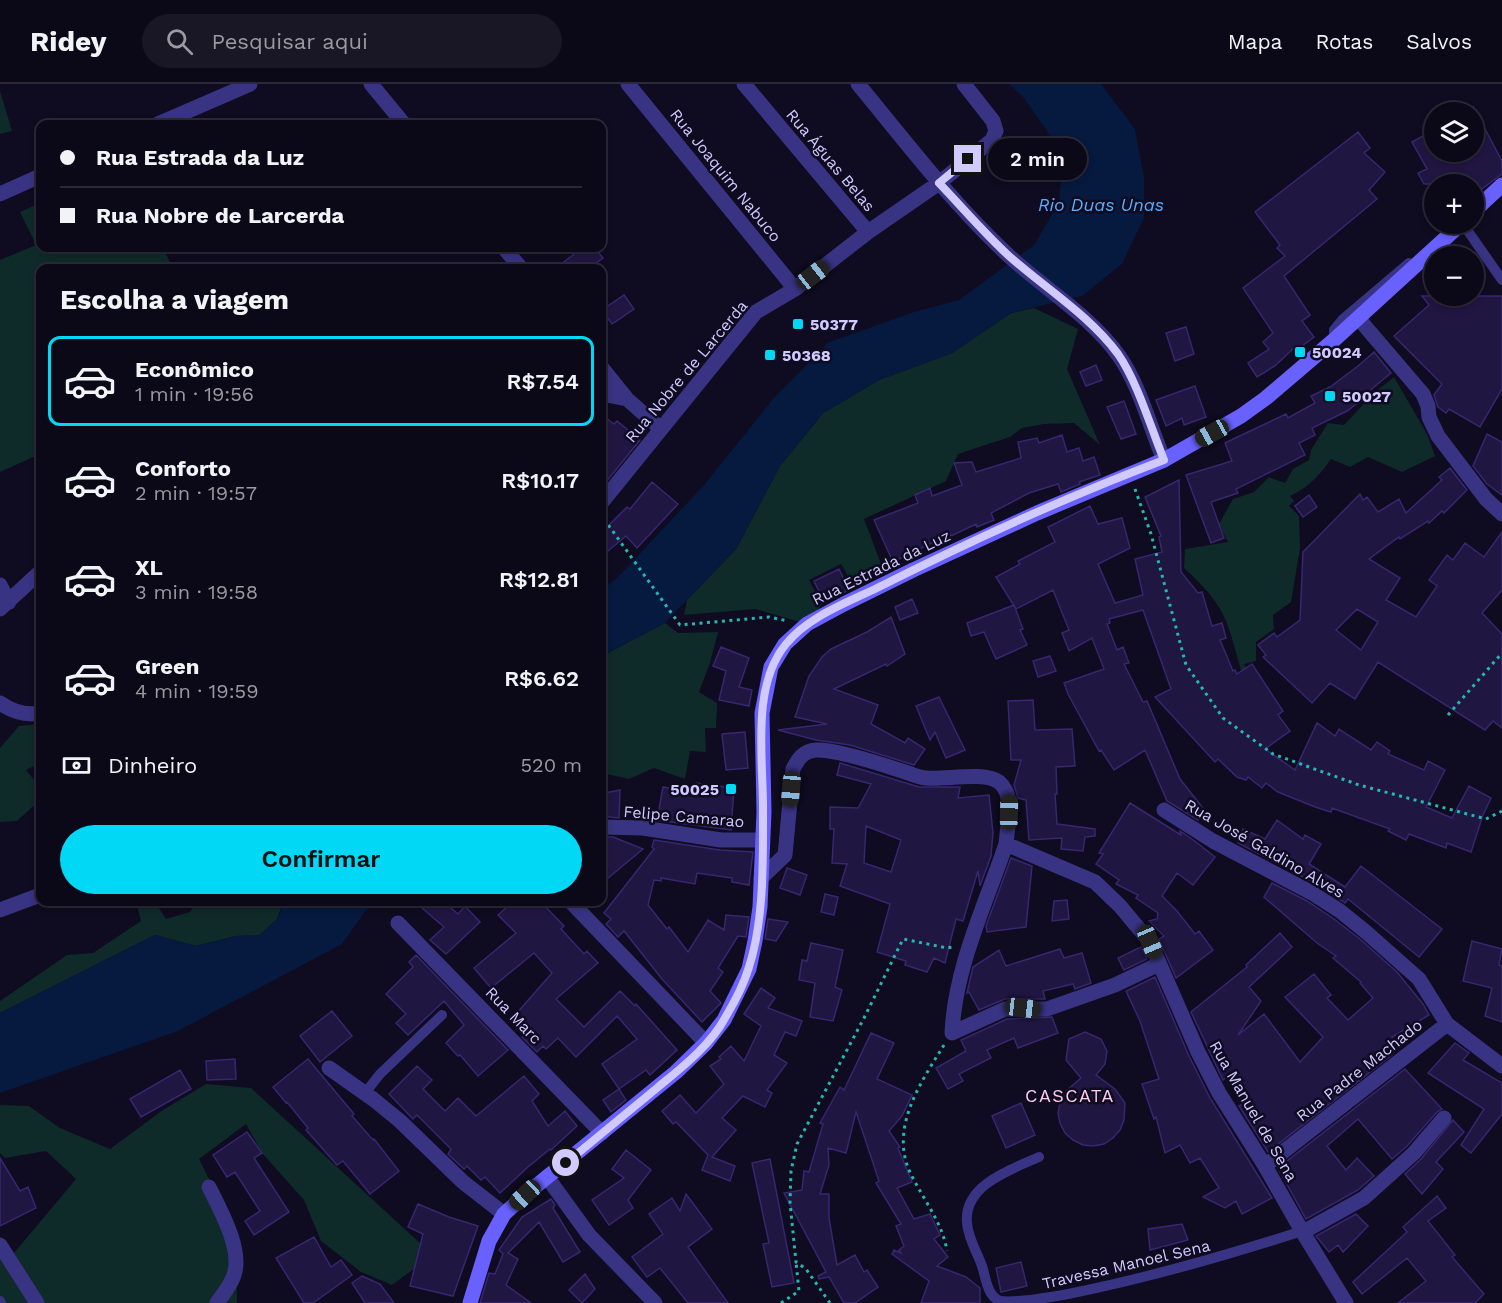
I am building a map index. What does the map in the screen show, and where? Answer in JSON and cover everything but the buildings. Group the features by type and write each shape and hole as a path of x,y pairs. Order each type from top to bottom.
{"main road":[{"path":"1484,202 1502,185"},
{"name":"Rua Estrada da Luz","path":"1437,246 1450,234"},
{"name":"Rua Estrada da Luz","path":"470,1303 489,1241 504,1214 676,1072 706,1043 724,1020 749,969 756,941 760,907 762,713 771,667 785,644 807,624 913,570 1164,460 1249,410 1334,340 1424,257"}],"street":[{"path":"167,120 250,84"},
{"path":"371,84 401,120"},
{"name":"Rua Joaquim Nabuco","path":"628,84 795,290"},
{"name":"Rua Águas Belas","path":"744,84 868,232"},
{"path":"858,84 939,183 1007,254 1110,344 1120,357 1134,385 1164,460"},
{"name":"Rua Nobre de Larcerda","path":"606,497 752,315 795,290 868,232 939,183 992,140 996,131 993,121 964,84"},
{"path":"0,194 36,178"},
{"path":"507,252 518,264"},
{"path":"1358,318 1422,394 1438,436 1486,499 1502,514"},
{"path":"606,373 627,399 661,429"},
{"path":"606,395 627,399"},
{"path":"0,585 5,605 36,576"},
{"path":"0,703 22,714 36,713"},
{"path":"761,878 784,855 793,769 797,760 804,753 817,750 838,753 928,779 961,776 991,779 999,782 1009,799 1006,844 961,973 953,1007 952,1033 1005,1009 1047,1009 1115,985 1159,964"},
{"name":"Rua José Galdino Alves","path":"1164,810 1213,841 1312,892 1340,911 1419,979 1448,1024 1502,1066"},
{"name":"Felipe Camarao","path":"606,827 643,828 721,840 762,840"},
{"name":"Rua Manuel de Sena","path":"1006,844 1095,882 1120,906 1150,942 1198,1052 1219,1093 1346,1303"},
{"path":"0,910 36,896"},
{"path":"575,906 706,1043"},
{"name":"Rua Marc","path":"398,923 602,1134"},
{"name":"Rua Padre Machado","path":"1265,1166 1448,1024"},
{"path":"329,1068 400,1121 463,1182 504,1214"},
{"path":"1302,1232 1364,1198 1414,1153 1444,1118"},
{"path":"547,1177 589,1235 655,1303"},
{"path":"209,1187 228,1225 234,1247 234,1276 217,1303"},
{"path":"0,1245 37,1303"}],"lane":[{"path":"1469,234 1502,280"},
{"path":"1334,340 1334,330 1343,319 1398,272 1424,255"},
{"path":"365,1093 380,1074 442,1016"},
{"name":"Travessa Manoel Sena","path":"1039,1157 995,1176 981,1189 970,1205 967,1222 973,1243 989,1292 1000,1301 1031,1301 1125,1282 1224,1257 1302,1232"}],"path":[{"path":"1130,473 1151,534 1186,665 1223,718 1273,754 1359,785 1486,819 1502,811"},
{"path":"606,521 680,625 769,617"},
{"path":"1448,715 1502,653"},
{"path":"781,1303 799,1292 790,1203 791,1171 797,1144 903,939 947,948 972,940"},
{"path":"947,1251 945,1240 933,1214 912,1179 902,1141 904,1123 925,1076 952,1033"},
{"path":"796,1262 806,1269 830,1303"}],"green space":[{"path":"0,91 12,131 0,134"},
{"path":"36,205 36,245 20,212"},
{"path":"36,245 36,252 165,252 171,264 36,264 36,456 0,472 0,260"},
{"path":"1034,308 1078,329 1067,369 1100,445 1074,423 1044,424 1022,428 1010,437 958,454 946,481 864,519 881,564 854,586 841,564 809,580 822,604 807,624 755,609 684,615 687,600 736,549 780,466 823,413 879,380 952,353 1011,313"},
{"path":"1394,377 1427,434 1435,456 1402,472 1368,457 1350,467 1331,459 1314,480 1290,496 1294,501 1289,506 1299,516 1300,548 1291,602 1273,615 1274,629 1256,642 1256,661 1244,664 1255,683 1246,685 1223,614 1208,592 1184,568 1185,549 1228,542 1219,524 1233,499 1254,492 1269,477 1285,483 1293,469 1309,460 1311,450 1328,423 1344,425 1374,393"},
{"path":"665,623 678,633 718,632 699,692 717,703 716,728 705,728 706,752 690,751 685,779 654,768 629,779 606,774 606,654"},
{"path":"36,724 36,765 26,770 36,782 36,804 17,821 0,822 0,748 19,726"},
{"path":"137,906 158,906 166,919 190,912 194,906 279,906 281,908 277,919 260,935 236,936 196,946 155,935 0,1013 0,1001 67,955 93,953 141,921"},
{"path":"206,1084 251,1088 433,1255 392,1285 361,1272 321,1241 304,1200 262,1153 246,1124 199,1159 236,1233 237,1303 42,1303 14,1253 76,1179 46,1151 5,1158 0,1153 0,1105 29,1106 60,1128 110,1149 163,1110"},
{"path":"0,1258 30,1303 0,1303"}],"water":[{"name":"Rio Duas Unas","path":"1009,84 1101,84 1135,129 1144,177 1144,218 1122,264 1082,296 1011,313 952,353 879,380 823,413 780,466 736,549 665,623 606,654 606,587 618,577 704,485 773,399 829,342 914,312 959,300 1034,245 1059,203 1062,165 1047,131 1024,98"},
{"path":"283,906 369,906 342,944 178,1031 0,1093 0,1013 155,935 196,946 236,936 260,935 277,919"}],"place":[{"name":"50377","path":"798,324"},
{"name":"50024","path":"1300,352"},
{"name":"50368","path":"770,355"},
{"name":"50027","path":"1330,396"},
{"name":"50025","path":"731,789"}],"district":[{"name":"CASCATA","path":"1070,1096"}],"route":[{"path":"566,1163 676,1072 706,1043 724,1020 749,969 756,941 760,907 764,812 761,754 762,713 771,667 785,644 807,624 913,570 1037,513 1164,460 1134,385 1120,357 1110,344 1007,254 939,183 968,159"}]}
